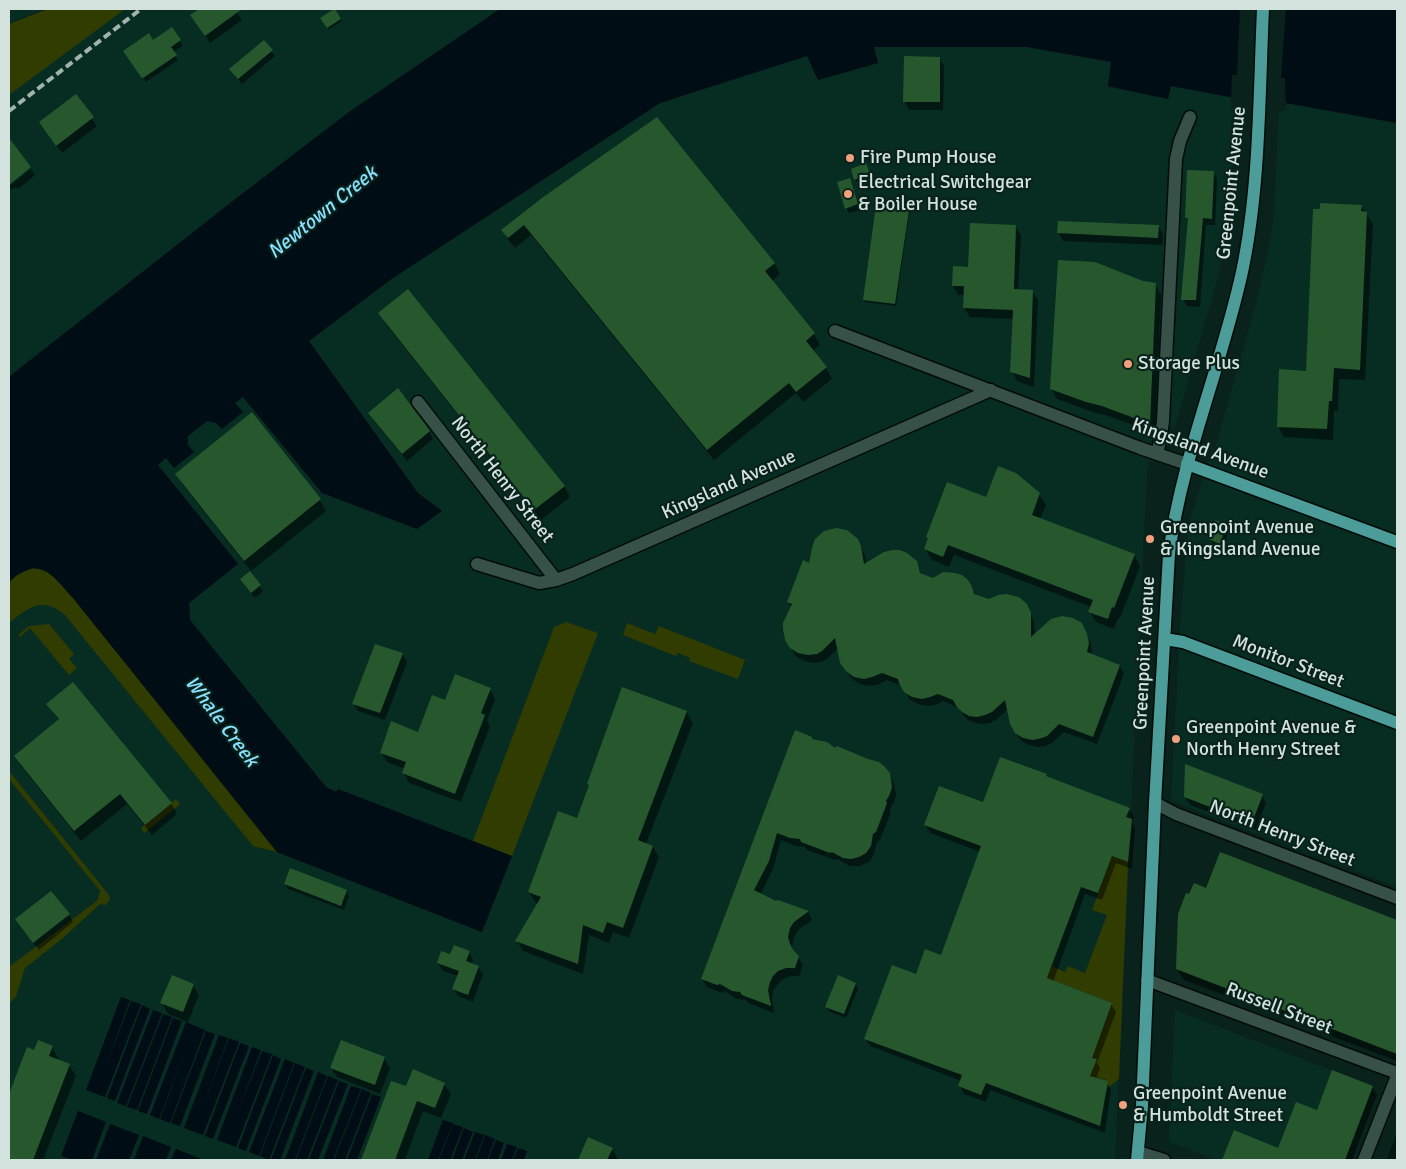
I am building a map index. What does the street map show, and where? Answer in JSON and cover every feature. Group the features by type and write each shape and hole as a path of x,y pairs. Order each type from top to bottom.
{"main road":[{"name":"Greenpoint Avenue","path":"1138,1156 1169,554 1187,464 1227,329 1242,270 1253,197 1263,9"},
{"name":"Kingsland Avenue","path":"1187,464 1397,542"},
{"name":"Monitor Street","path":"1165,639 1183,642 1397,723"}],"street":[{"path":"1157,454 1162,436 1163,421 1176,159 1180,141 1190,117"},
{"name":"Kingsland Avenue","path":"835,330 1187,464"},
{"name":"Kingsland Avenue","path":"477,564 539,583 556,580 991,390"},
{"name":"North Henry Street","path":"418,402 556,580"},
{"name":"North Henry Street","path":"1155,803 1176,814 1397,898"},
{"name":"Russell Street","path":"1147,980 1397,1075"},
{"path":"1364,1160 1397,1075"},
{"path":"1138,1156 1164,1160"}],"shaded area":[{"path":"9,9 44,9 9,23"},
{"path":"60,9 500,9 349,112 9,376 9,33"},
{"path":"874,47 1027,47 1112,62 1108,87 1168,99 1170,86 1231,97 1231,109 1235,109 1230,203 1221,263 1175,427 1157,425 1147,472 1115,1160 9,1160 9,582 33,568 277,852 482,932 338,790 337,792 326,787 190,620 189,603 238,563 157,465 166,458 174,468 194,452 188,446 188,436 207,420 217,423 221,429 242,411 235,403 243,397 322,493 442,510 418,493 308,341 393,278 660,103 807,55 818,80 877,63"},
{"path":"1286,103 1397,123 1397,887 1171,801 1179,641 1188,526 1206,468 1217,441 1257,300 1270,242 1274,213 1279,111 1286,111"},
{"path":"1175,1010 1373,1086 1345,1160 1218,1160 1169,1142"},
{"path":"1397,1127 1397,1160 1385,1160"}],"green space":[{"path":"48,9 125,9 9,95 9,24"},
{"path":"33,568 46,572 56,578 64,587 277,852 253,846 65,615 57,609 42,605 29,608 9,623 9,582 15,576"},
{"path":"566,622 598,633 512,856 473,841 554,627"},
{"path":"627,623 655,634 659,626 745,660 738,679 689,661 690,658 678,653 676,656 623,635"},
{"path":"49,624 74,654 69,659 77,668 69,675 30,628 20,637 18,635 29,626"},
{"path":"9,771 109,895 110,899 106,905 100,904 63,938 25,968 16,996 9,1004 9,967 98,900 101,892 9,779"},
{"path":"176,799 180,804 144,833 141,828"},
{"path":"1112,856 1128,862 1119,1079 1106,1089 1107,1080 1090,1076 1096,1059 1092,1057 1112,1003 1047,978 1052,966 1065,972 1068,966 1085,973 1107,915 1092,910"}],"water":[{"path":"500,9 1397,9 1397,123 1286,103 1235,98 1171,86 1168,99 1108,86 1111,62 1027,47 874,47 878,63 818,80 807,56 660,103 393,278 309,341 418,493 442,511 417,529 322,493 243,397 235,403 243,412 222,429 216,423 207,421 188,436 188,445 194,452 174,468 166,458 158,465 238,564 189,603 190,620 326,787 336,792 338,789 512,856 482,932 277,852 73,598 58,582 44,570 37,568 20,573 9,582 9,377 349,112"},
{"path":"121,997 130,1000 102,1076 131,1001 141,1004 105,1097 86,1090"},
{"path":"142,1005 150,1009 115,1101 107,1098"},
{"path":"153,1010 162,1013 126,1106 117,1103"},
{"path":"163,1014 172,1017 137,1110 127,1107"},
{"path":"173,1018 182,1021 147,1114 138,1111"},
{"path":"186,1022 205,1030 170,1123 160,1119 186,1050 159,1119 150,1115"},
{"path":"206,1031 215,1034 180,1126 171,1123"},
{"path":"219,1035 228,1038 200,1114 229,1038 239,1042 203,1135 184,1128"},
{"path":"240,1043 249,1046 213,1139 205,1136"},
{"path":"252,1047 261,1050 236,1117 262,1051 272,1054 236,1147 217,1140"},
{"path":"273,1055 281,1059 246,1151 238,1148"},
{"path":"285,1059 294,1063 259,1156 249,1152"},
{"path":"295,1063 305,1067 269,1160 260,1156"},
{"path":"306,1068 314,1071 280,1160 271,1160"},
{"path":"318,1072 327,1076 295,1160 285,1160"},
{"path":"328,1076 338,1080 307,1160 296,1160"},
{"path":"339,1081 348,1084 318,1160 309,1160"},
{"path":"351,1086 361,1089 333,1160 323,1160"},
{"path":"362,1089 371,1093 345,1160 334,1160"},
{"path":"372,1094 381,1097 357,1160 347,1160"},
{"path":"78,1111 106,1122 92,1160 73,1160 61,1156"},
{"path":"443,1120 453,1123 438,1160 428,1160"},
{"path":"110,1124 139,1135 129,1160 96,1160"},
{"path":"453,1124 463,1127 450,1160 439,1160"},
{"path":"464,1128 473,1132 462,1160 452,1160"},
{"path":"475,1132 484,1135 475,1160 464,1160"},
{"path":"485,1135 495,1139 487,1160 476,1160"},
{"path":"143,1136 171,1147 166,1160 134,1160"},
{"path":"496,1140 504,1143 498,1160 488,1160"},
{"path":"507,1144 517,1147 512,1160 501,1160"},
{"path":"518,1148 527,1151 524,1160 513,1160"},
{"path":"176,1149 204,1160 171,1160"}],"pier":[{"path":"1240,9 1286,9 1281,78 1285,78 1286,106 1231,100 1232,75 1237,75"}],"building":[{"path":"199,9 242,9 205,36 190,15"},
{"path":"334,9 341,19 327,28 320,18"},
{"path":"172,27 181,40 171,47 177,55 143,78 141,77 123,51 149,33 153,40"},
{"path":"264,40 273,50 238,79 229,69"},
{"path":"904,56 940,57 940,102 903,102"},
{"path":"76,94 94,117 56,146 39,122"},
{"path":"657,117 775,263 765,271 815,333 806,341 827,367 796,392 789,383 707,450 524,225 508,238 501,230 542,198"},
{"path":"9,138 31,167 9,185"},
{"path":"866,163 870,174 854,180 851,169"},
{"path":"1187,170 1214,171 1212,219 1203,218 1196,300 1181,300 1188,218 1185,218"},
{"name":"Electrical Switchgear & Boiler House","path":"850,178 858,204 845,209 837,182"},
{"path":"1320,203 1362,205 1361,211 1367,212 1360,370 1334,368 1332,401 1329,401 1327,429 1277,427 1279,369 1306,371 1313,209 1320,209"},
{"path":"876,205 909,210 895,304 863,300"},
{"path":"1058,221 1159,225 1158,238 1057,233"},
{"path":"970,223 1016,225 1014,289 1033,290 1030,378 1010,372 1013,310 963,308 964,286 952,286 953,266 968,267"},
{"path":"1058,260 1095,262 1143,281 1156,283 1150,424 1050,389"},
{"path":"408,289 565,486 534,510 378,313"},
{"path":"398,388 430,431 402,454 368,413"},
{"path":"252,412 321,499 244,561 175,474"},
{"path":"998,466 1016,473 1040,493 1032,515 1135,554 1108,619 1088,612 1093,600 948,545 943,557 924,549 928,538 926,537 947,482 986,497"},
{"path":"1215,520 1227,524 1220,544 1208,539"},
{"path":"836,528 847,530 858,539 864,564 884,552 900,550 917,561 920,573 933,578 943,572 962,575 968,580 974,594 989,599 1006,594 1019,597 1027,604 1031,613 1031,637 1051,619 1062,616 1073,618 1082,623 1089,643 1087,652 1120,665 1093,737 1059,724 1047,736 1042,738 1033,740 1023,738 1015,733 1010,724 1005,700 992,712 977,717 969,716 957,707 953,700 938,694 922,699 912,697 904,692 898,679 882,673 864,679 854,677 840,663 835,638 817,654 798,653 790,648 785,640 783,623 792,604 787,602 803,560 809,563 815,539 824,531"},
{"path":"250,571 261,585 251,593 240,579"},
{"path":"375,644 403,653 380,713 352,704"},
{"path":"455,674 491,688 481,713 485,715 455,794 402,773 406,762 380,753 391,721 418,732 432,695 445,700"},
{"path":"73,682 172,803 145,825 120,794 74,831 14,756 59,719 46,704"},
{"path":"622,687 687,711 638,840 653,846 623,928 607,922 603,933 583,925 578,964 515,941 541,897 528,892 558,811 577,818 589,785 587,784"},
{"path":"795,730 812,737 812,739 827,742 835,748 837,746 879,762 890,773 892,787 876,832 873,834 871,846 866,853 859,857 843,858 832,852 830,853 801,842 800,839 790,838 777,833 769,861 754,890 776,901 778,900 809,911 794,922 790,928 788,937 790,944 799,956 795,968 786,968 778,971 773,976 768,990 771,1006 742,995 740,992 732,991 720,984 717,985 701,979"},
{"path":"1000,757 1130,808 1126,817 1132,819 1128,862 1112,856 1098,893 1081,887 1047,978 1112,1003 1092,1058 1097,1059 1090,1076 1108,1081 1100,1126 986,1083 981,1095 958,1086 962,1075 864,1039 892,965 916,974 925,949 941,955 981,846 924,825 939,786 983,802"},
{"path":"1185,764 1263,794 1252,823 1184,797"},
{"path":"1220,852 1397,920 1397,1054 1176,969 1178,914 1186,893 1189,894 1194,883 1206,888"},
{"path":"290,868 347,890 341,906 284,884"},
{"path":"51,891 70,914 33,943 15,919"},
{"path":"454,945 470,951 466,961 479,966 468,995 452,989 459,971 437,963 441,951 450,954"},
{"path":"172,975 194,984 183,1012 160,1003"},
{"path":"838,975 856,983 844,1014 825,1007"},
{"path":"38,1040 53,1046 49,1056 70,1064 33,1160 9,1160 9,1094 27,1047 34,1050"},
{"path":"341,1040 385,1057 375,1085 330,1068"},
{"path":"413,1069 445,1083 435,1108 417,1101 395,1160 361,1160 391,1081 406,1086"},
{"path":"1332,1070 1373,1086 1345,1160 1222,1160 1234,1130 1278,1148 1296,1102 1317,1110"},
{"path":"588,1137 613,1148 607,1160 578,1160"}],"railway":[{"path":"9,111 141,9"}],"place":[{"name":"Fire Pump House","path":"850,158"},
{"name":"Electrical Switchgear & Boiler House","path":"848,194"},
{"name":"Storage Plus","path":"1128,364"},
{"name":"Greenpoint Avenue & Kingsland Avenue","path":"1150,539"},
{"name":"Greenpoint Avenue & North Henry Street","path":"1176,739"},
{"name":"Greenpoint Avenue & Humboldt Street","path":"1123,1105"}],"water label":[{"name":"Newtown Creek","path":"323,213"},
{"name":"Whale Creek","path":"221,722"}]}
